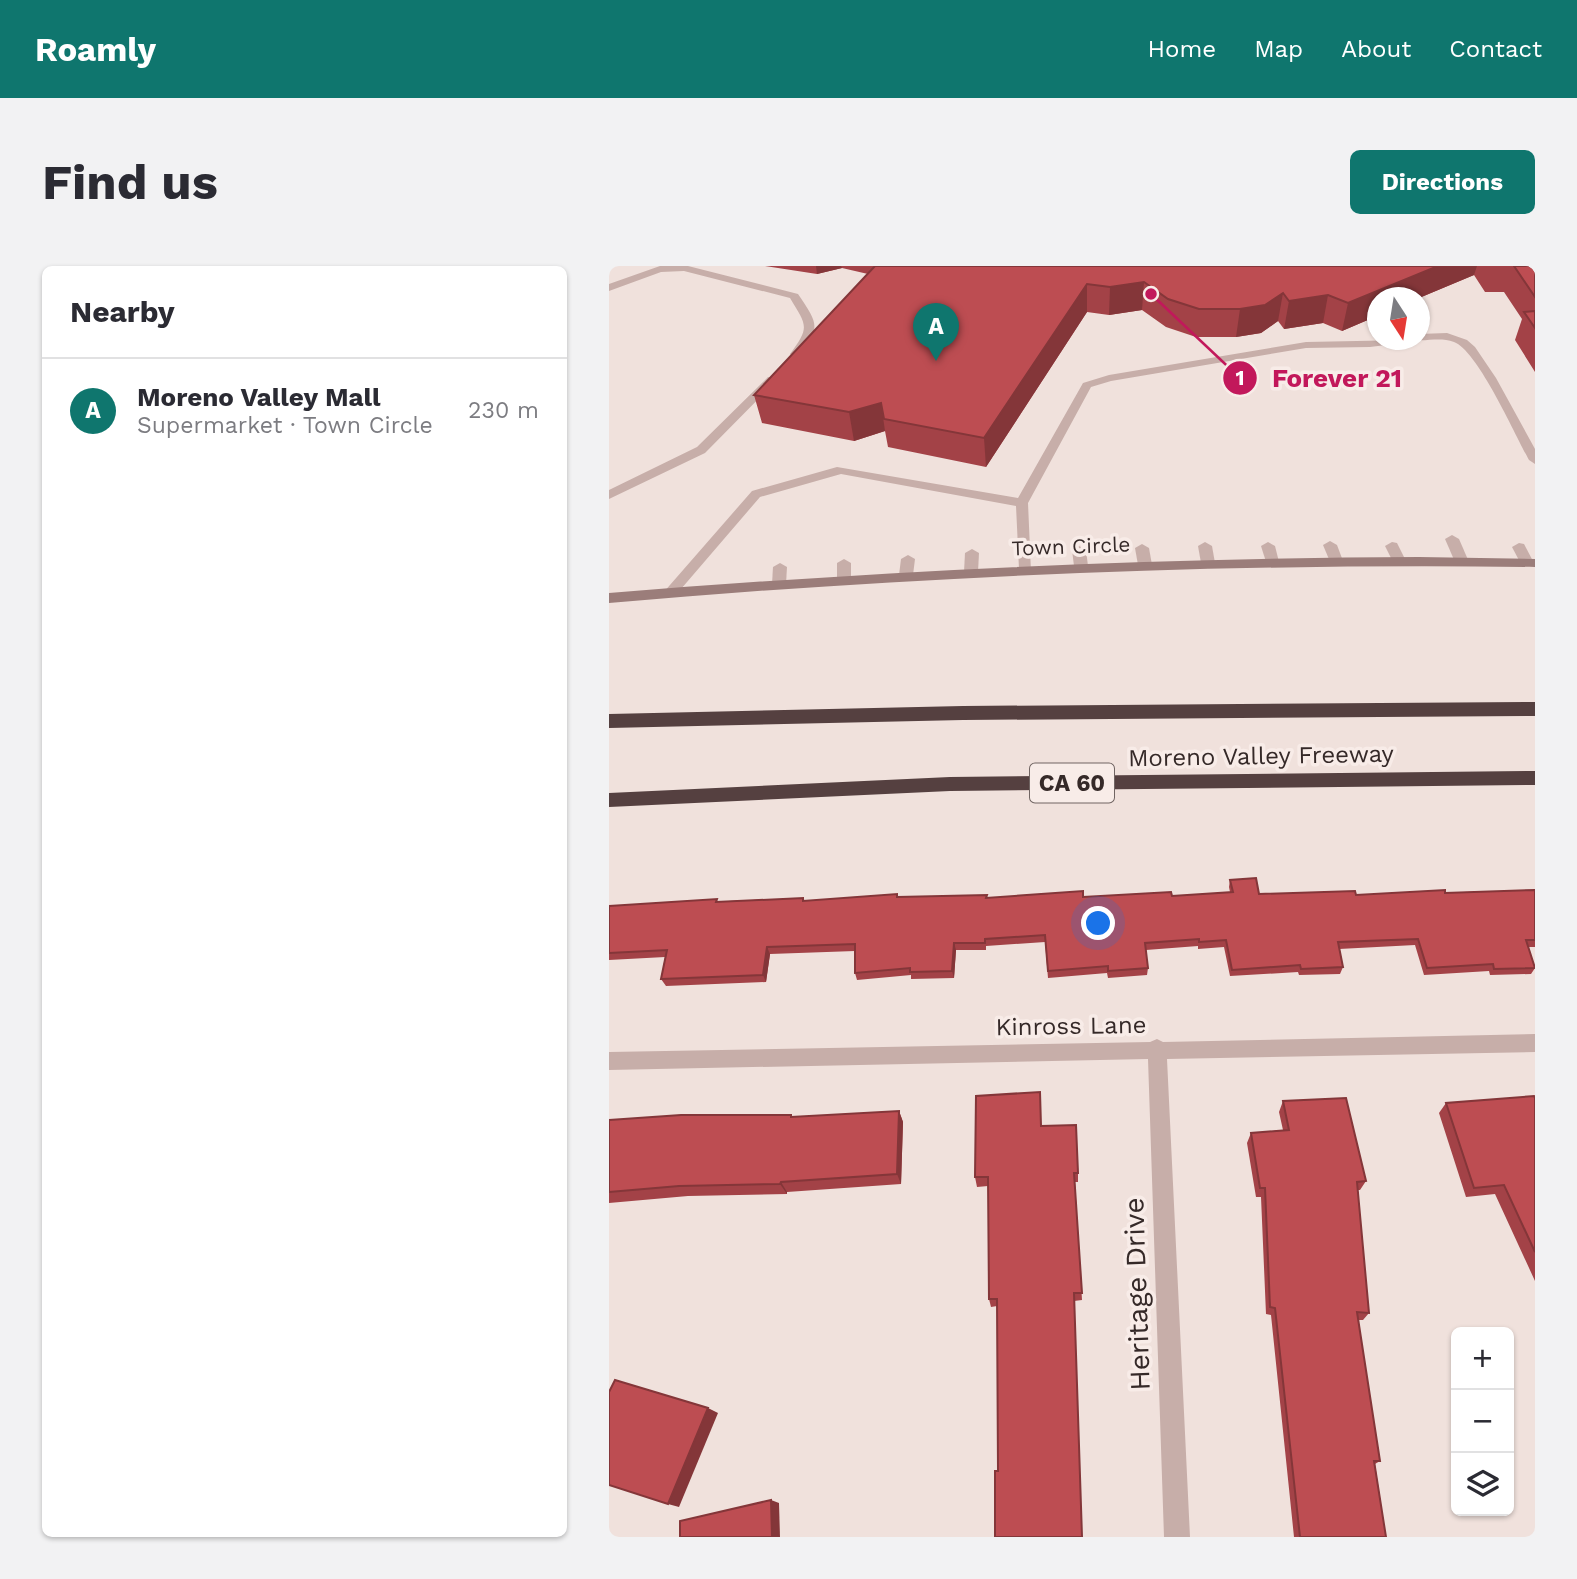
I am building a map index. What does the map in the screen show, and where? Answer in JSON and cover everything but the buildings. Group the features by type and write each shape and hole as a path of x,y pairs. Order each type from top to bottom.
{"highway":[{"name":"Moreno Valley Freeway","path":"609,721 964,713 1535,709"},
{"name":"Moreno Valley Freeway","path":"609,800 950,784 1535,778"}],"street":[{"path":"609,288 660,269 684,268 793,296 811,323 810,334 801,348 701,450 609,495"},
{"path":"1430,336 1454,338 1470,349 1529,439 1535,460"},
{"path":"1026,569 1022,503 1087,385 1109,378 1305,345 1367,344"},
{"path":"670,593 756,494 841,470 1022,503"},
{"path":"1452,538 1462,562"},
{"path":"1330,545 1336,561"},
{"path":"1205,546 1208,563"},
{"path":"1268,546 1272,562"},
{"path":"1392,546 1399,561"},
{"path":"1519,547 1531,563"},
{"path":"1142,548 1145,565"},
{"path":"1079,550 1081,566"},
{"path":"971,572 972,553"},
{"path":"906,575 908,559"},
{"name":"Town Circle","path":"609,598 843,579 1081,566 1336,561 1531,563"},
{"path":"843,579 844,563"},
{"path":"779,584 780,567"},
{"name":"Kinross Lane","path":"609,1061 1157,1048 1535,1043"},
{"name":"Heritage Drive","path":"1157,1048 1177,1537"}],"place":[{"name":"Forever 21","path":"1151,294"},
{"name":"Moreno Valley Mall","path":"936,361"}]}
